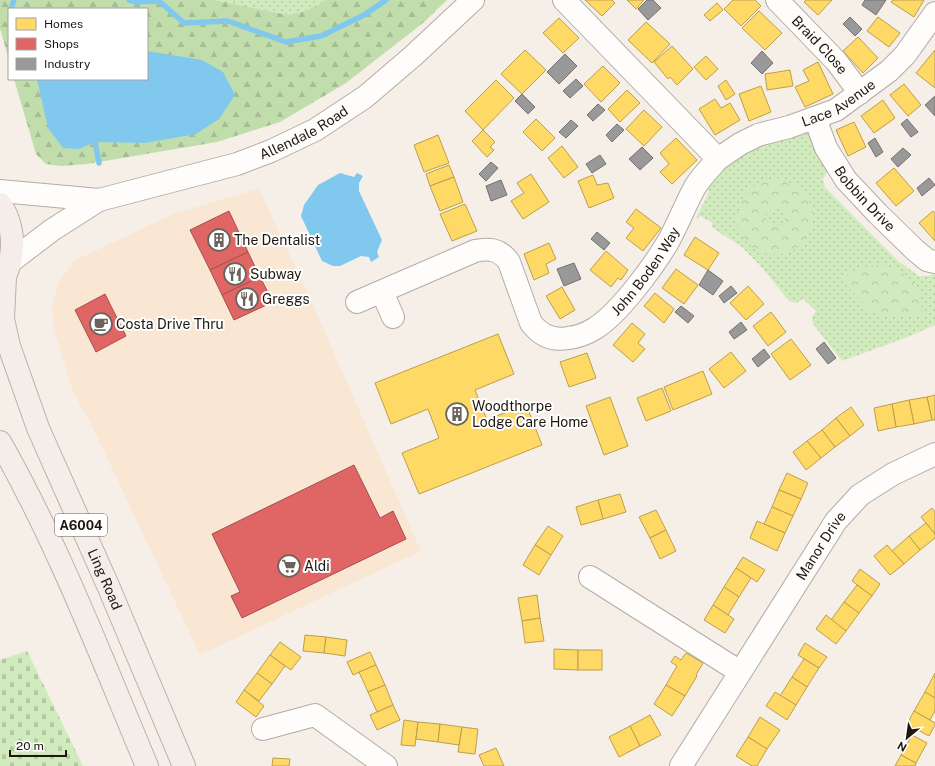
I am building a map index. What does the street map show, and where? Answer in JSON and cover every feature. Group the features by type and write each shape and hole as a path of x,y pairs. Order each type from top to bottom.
{"main road":[{"name":"A6004","path":"0,204 5,211 11,233 12,248 5,275"},
{"name":"Ling Road","path":"5,275 3,319 9,346 36,421 106,581 184,766"},
{"name":"A6004","path":"0,442 22,480 65,570 147,766"}],"street":[{"name":"Allendale Road","path":"5,275 52,230 99,200 237,164 271,151 309,133 344,112 365,97 413,56 473,0"},
{"path":"564,0 718,159"},
{"name":"Braid Close","path":"777,0 836,61 860,93"},
{"name":"Lace Avenue","path":"718,159 740,144 758,135 815,118 836,110 889,71 905,55 935,13"},
{"name":"Bobbin Drive","path":"815,118 826,148 846,180 915,250 927,260 935,262"},
{"name":"John Boden Way","path":"357,302 475,251 487,248 500,252 509,262 536,330 546,337 554,339 577,337 594,329 607,319 626,300 668,242 696,186 718,159"},
{"name":"Allendale Road","path":"0,191 99,200"},
{"path":"382,292 393,317"},
{"name":"Manor Drive","path":"681,766 836,521 860,496 893,474 935,454"},
{"path":"590,577 740,672"},
{"path":"263,729 315,715 386,766"}],"shaded area":[{"path":"259,189 314,307 421,551 200,655 91,424 73,392 55,333 52,307 58,283 75,260 176,213"}],"green space":[{"path":"0,0 214,0 288,15 302,12 325,0 447,0 423,23 346,83 280,122 217,142 87,164 61,166 46,164 36,154 14,80 148,80 148,8 8,8 8,56 0,28"},
{"path":"214,0 325,0 302,12 288,15"},
{"path":"815,118 834,161 823,179 825,187 898,261 919,276 935,274 935,325 905,338 842,361 813,324 812,317 816,311 803,299 796,303 789,301 765,271 742,247 711,227 713,223 700,216 696,218 709,192 705,173"},
{"path":"776,178 787,181 796,186 805,194 812,207 811,225 807,237 800,246 790,252 771,254 758,251 744,239 738,227 737,212 739,212 740,205 746,193 756,185","holes":["774,208 779,208 785,215 784,220 782,224 772,226 766,220 766,213"]},
{"path":"878,265 897,270 911,280 916,287 922,305 923,316 879,315 876,311 870,311 841,280 858,269"},
{"path":"27,651 83,766 0,766 0,660"}],"water":[{"path":"148,51 202,60 223,72 235,95 219,119 196,134 145,143 95,142 79,149 63,148 48,128 37,80 148,80"},
{"path":"340,173 354,177 357,173 363,176 359,183 359,191 382,240 377,252 379,257 371,262 369,257 361,256 340,266 333,266 322,261 301,216 304,205 318,185"}],"building: Homes":[{"path":"585,0 612,0 615,3 602,16"},
{"path":"627,0 644,0 636,9"},
{"path":"733,0 755,0 761,6 741,26 724,9"},
{"path":"806,0 832,0 818,15 804,2"},
{"path":"893,0 924,0 914,17 891,2"},
{"path":"717,3 723,10 710,21 704,15"},
{"path":"759,11 782,33 765,50 742,28"},
{"path":"878,17 900,33 889,47 867,31"},
{"path":"559,18 579,38 563,53 543,33"},
{"path":"646,22 670,44 652,63 628,40"},
{"path":"858,37 878,58 863,73 843,51"},
{"path":"672,46 693,69 677,85 670,77 668,79 654,62"},
{"path":"525,50 546,70 522,94 501,74"},
{"path":"935,50 935,88 916,73"},
{"path":"706,56 718,69 706,80 694,67"},
{"path":"818,62 833,94 805,107 795,87 809,81 803,70"},
{"path":"603,66 620,83 601,102 584,84"},
{"path":"790,70 793,86 767,90 765,74"},
{"path":"496,80 514,98 483,130 465,111"},
{"path":"726,80 735,94 726,100 718,86"},
{"path":"904,84 921,105 908,116 890,95"},
{"path":"761,86 771,112 749,121 739,94"},
{"path":"627,90 640,103 620,122 608,109"},
{"path":"715,99 721,108 730,103 740,120 715,135 699,109"},
{"path":"883,100 895,118 874,133 861,116"},
{"path":"644,110 662,127 644,146 626,129"},
{"path":"536,119 555,138 542,151 523,132"},
{"path":"854,122 866,147 848,156 836,130"},
{"path":"483,130 495,142 490,147 494,150 487,157 472,141"},
{"path":"438,135 449,163 424,172 414,145"},
{"path":"676,138 697,160 672,184 660,172 669,164 660,153"},
{"path":"562,146 578,167 564,178 548,158"},
{"path":"449,165 454,177 430,186 426,174"},
{"path":"894,168 914,191 896,206 876,183"},
{"path":"531,174 549,202 523,219 511,201 524,193 517,183"},
{"path":"593,175 597,185 608,183 614,198 589,208 578,181"},
{"path":"454,177 463,202 440,211 430,186"},
{"path":"465,204 477,231 452,241 440,214"},
{"path":"636,209 661,228 643,251 626,238 634,228 626,222"},
{"path":"933,211 935,213 935,241 919,223"},
{"path":"695,237 719,253 708,270 684,255"},
{"path":"549,243 556,259 546,264 549,273 534,280 524,254"},
{"path":"606,251 628,270 621,280 618,278 611,287 590,270"},
{"path":"676,269 698,285 684,304 662,288"},
{"path":"748,286 764,304 746,320 730,303"},
{"path":"562,287 575,310 560,319 546,296"},
{"path":"655,293 674,309 664,323 644,306"},
{"path":"771,312 786,332 768,346 753,326"},
{"path":"632,323 645,334 638,343 645,349 633,362 613,345"},
{"name":"Woodthorpe Lodge Care Home","path":"498,334 514,374 475,390 487,420 526,404 542,445 419,494 402,453 439,438 428,409 391,424 375,383"},
{"path":"791,339 811,365 790,380 771,354"},
{"path":"731,352 746,371 724,388 709,369"},
{"path":"587,353 596,378 569,387 560,362"},
{"path":"703,371 712,394 673,410 664,387"},
{"path":"662,388 671,411 646,421 637,398"},
{"path":"935,395 935,420 932,420 927,397"},
{"path":"610,397 628,446 604,455 586,406"},
{"path":"927,397 932,420 914,424 909,400"},
{"path":"909,400 914,424 896,427 892,404"},
{"path":"892,404 896,427 878,431 874,408"},
{"path":"851,407 864,425 850,436 836,418"},
{"path":"836,418 850,436 835,447 822,430"},
{"path":"822,430 835,447 821,458 807,441"},
{"path":"807,441 821,458 806,470 793,452"},
{"path":"787,473 808,483 801,499 779,490"},
{"path":"779,490 801,499 793,516 772,507"},
{"path":"620,494 626,512 603,519 598,500"},
{"path":"598,500 603,519 581,525 576,507"},
{"path":"772,507 793,516 785,533 764,524"},
{"path":"932,508 935,512 935,534 921,517"},
{"path":"656,510 666,530 650,538 639,517"},
{"path":"757,521 785,533 777,551 750,538"},
{"path":"926,523 935,534 935,538 920,550 909,536"},
{"path":"548,526 563,536 551,555 535,545"},
{"path":"666,530 676,551 660,559 650,538"},
{"path":"909,536 920,550 904,564 892,551"},
{"path":"535,545 551,555 539,575 523,565"},
{"path":"887,545 904,564 890,575 874,556"},
{"path":"743,557 765,570 757,582 736,568"},
{"path":"736,568 751,578 739,597 724,587"},
{"path":"860,569 880,584 872,596 852,581"},
{"path":"857,585 872,596 859,613 844,602"},
{"path":"724,587 739,597 728,615 713,605"},
{"path":"537,595 540,618 522,621 518,598"},
{"path":"844,602 859,613 846,631 831,620"},
{"path":"713,605 734,619 725,633 704,620"},
{"path":"826,615 846,631 836,644 816,629"},
{"path":"540,618 544,641 525,643 522,621"},
{"path":"305,635 326,637 324,653 303,651"},
{"path":"326,637 347,640 345,656 324,653"},
{"path":"280,642 301,657 291,670 270,655"},
{"path":"805,643 827,657 819,668 798,655"},
{"path":"554,649 578,650 578,670 554,669"},
{"path":"578,650 602,650 602,670 578,670"},
{"path":"370,652 376,665 353,675 347,662"},
{"path":"686,653 703,663 685,696 666,685 677,666 671,662 675,656 681,660"},
{"path":"270,655 285,666 272,684 257,673"},
{"path":"804,659 819,668 807,687 792,677"},
{"path":"376,665 385,685 368,692 359,672"},
{"path":"257,673 272,684 259,701 244,690"},
{"path":"935,673 935,698 925,692"},
{"path":"792,677 807,687 796,705 780,696"},
{"path":"385,685 393,705 377,712 368,692"},
{"path":"666,685 685,696 672,716 654,704"},
{"path":"244,690 264,706 256,717 236,702"},
{"path":"775,692 796,705 787,720 766,706"},
{"path":"925,692 935,698 935,711 930,720 914,711"},
{"path":"393,705 400,720 377,730 370,715"},
{"path":"914,711 935,723 929,736 907,724"},
{"path":"650,715 661,735 640,746 630,726"},
{"path":"760,717 780,730 767,749 748,737"},
{"path":"404,720 418,722 415,746 401,745"},
{"path":"418,722 440,724 438,742 416,739"},
{"path":"440,724 462,727 459,745 438,742"},
{"path":"630,726 640,746 619,757 609,737"},
{"path":"462,727 478,729 475,754 458,752"},
{"path":"912,735 927,743 916,763 901,755"},
{"path":"748,737 767,749 757,766 752,766 736,756"},
{"path":"496,748 504,766 484,766 479,755"},
{"path":"901,755 916,763 915,766 895,766"},
{"path":"273,758 290,759 289,766 272,766"}],"building: Shops":[{"name":"The Dentalist","path":"229,211 248,252 210,270 190,230"},
{"name":"Subway","path":"248,252 260,277 222,295 210,270"},
{"name":"Greggs","path":"260,277 273,302 234,320 222,295"},
{"name":"Costa Drive Thru","path":"105,294 126,336 96,352 75,310"},
{"name":"Aldi","path":"354,465 380,518 393,511 406,539 242,618 231,596 240,592 212,534"}],"building: Industry":[{"path":"647,0 653,0 661,8 648,20 638,9"},
{"path":"865,0 886,0 876,15 862,5"},
{"path":"850,17 862,29 855,36 843,24"},
{"path":"762,51 773,63 762,74 751,63"},
{"path":"565,54 577,66 559,84 547,72"},
{"path":"576,79 583,86 570,98 563,91"},
{"path":"522,94 535,107 528,114 515,101"},
{"path":"935,96 935,116 925,105"},
{"path":"598,104 605,110 593,121 587,115"},
{"path":"907,119 918,132 911,137 901,124"},
{"path":"571,120 578,126 566,138 559,132"},
{"path":"617,124 624,130 612,142 606,135"},
{"path":"875,138 883,152 876,157 868,143"},
{"path":"642,147 653,158 640,170 629,159"},
{"path":"903,148 911,155 898,167 891,159"},
{"path":"600,155 606,164 592,173 586,164"},
{"path":"491,162 498,168 486,181 479,174"},
{"path":"929,178 935,185 922,196 917,188"},
{"path":"501,180 507,195 491,201 486,186"},
{"path":"597,232 610,243 604,250 591,239"},
{"path":"574,263 581,279 564,286 557,269"},
{"path":"708,270 723,281 713,295 699,285"},
{"path":"731,286 737,293 724,303 719,296"},
{"path":"681,306 694,316 688,323 675,312"},
{"path":"741,322 747,330 734,339 729,332"},
{"path":"824,342 836,358 828,364 816,349"},
{"path":"764,349 770,357 758,367 752,359"}],"waterway":[{"path":"11,8 14,0"},
{"path":"129,0 135,2 159,1 184,23 228,21 286,42 321,36 364,15 386,0"},
{"path":"95,142 99,163"}],"place":[{"name":"The Dentalist","path":"219,240"},
{"name":"Subway","path":"235,274"},
{"name":"Greggs","path":"247,299"},
{"name":"Costa Drive Thru","path":"101,324"},
{"name":"Woodthorpe Lodge Care Home","path":"457,414"},
{"name":"Aldi","path":"289,566"}]}
